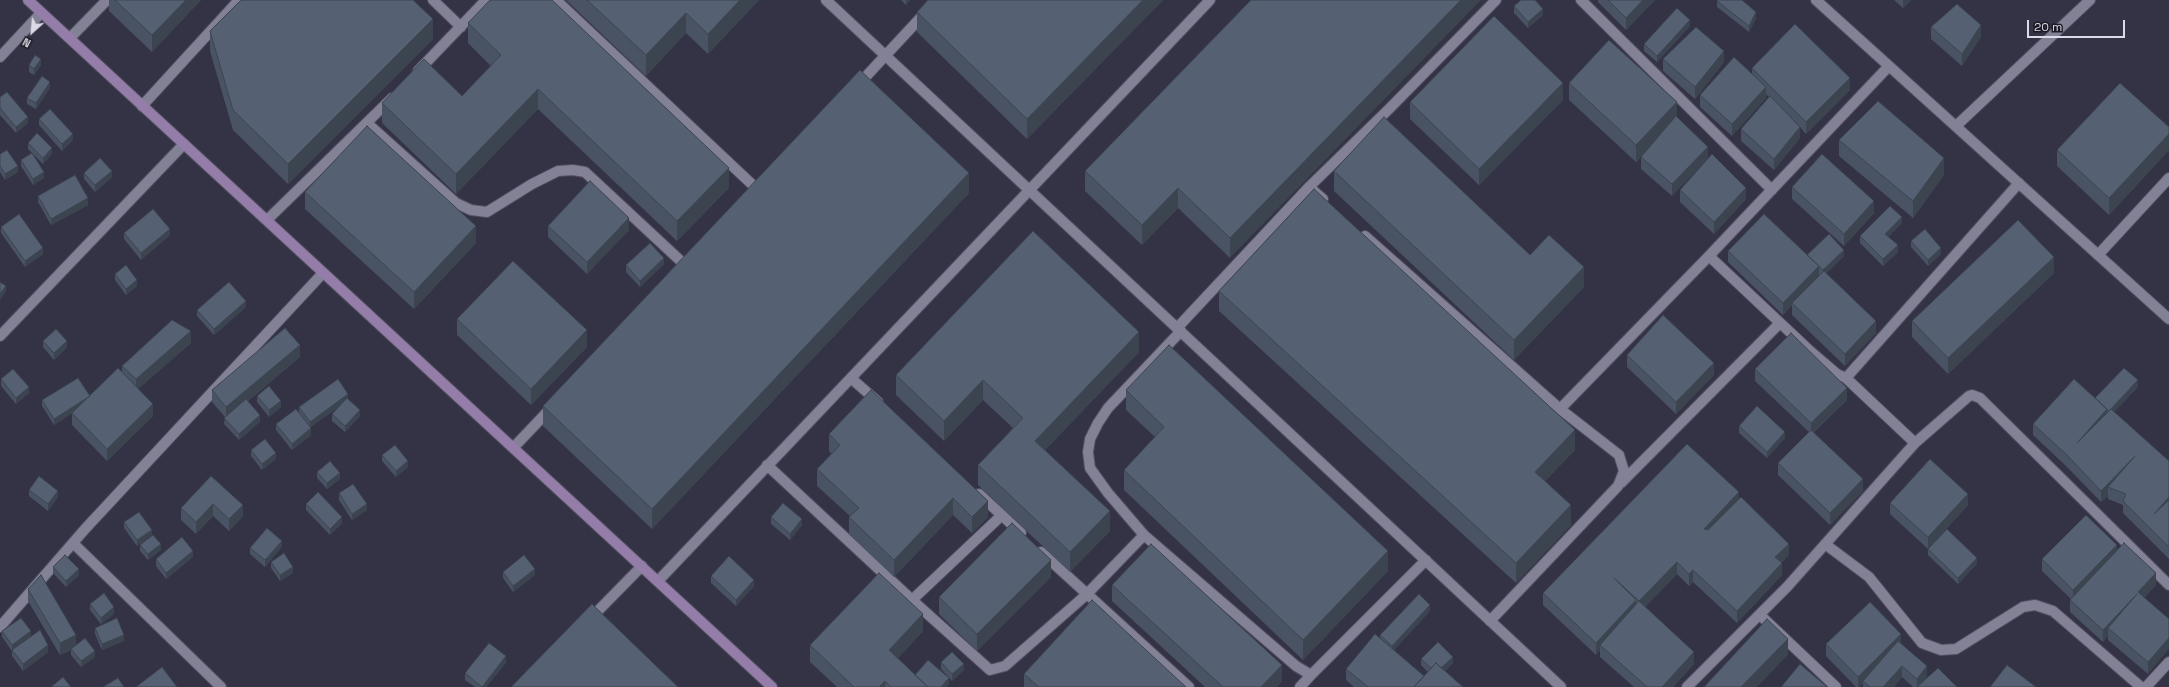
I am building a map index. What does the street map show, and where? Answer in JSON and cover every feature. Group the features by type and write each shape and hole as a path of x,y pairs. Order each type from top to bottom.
{"street":[{"path":"28,0 772,687"},
{"path":"70,38 107,0"},
{"path":"142,106 239,0"},
{"path":"433,0 461,27"},
{"path":"410,79 486,0"},
{"path":"556,0 758,190"},
{"path":"826,0 1560,687"},
{"path":"850,94 937,0"},
{"path":"658,581 767,465 852,379 1210,0"},
{"path":"1311,675 1296,666 1144,535 1108,493 1090,468 1088,452 1093,433 1108,408 1309,187 1390,108 1496,0"},
{"path":"1581,0 1772,190"},
{"path":"1816,0 2169,319"},
{"path":"1956,126 2090,0"},
{"path":"0,57 41,12"},
{"path":"1560,408 1709,256 1889,66"},
{"path":"267,220 399,90"},
{"path":"367,122 456,203 471,210 487,212 532,184 558,171 573,170 585,172 685,266"},
{"path":"0,336 184,144"},
{"path":"2098,255 2169,178"},
{"path":"1846,378 2020,183"},
{"path":"1309,187 1333,208"},
{"path":"1357,229 1560,408 1619,455 1624,471 1618,486"},
{"path":"1709,256 1780,323 1837,374 1846,378 1915,443"},
{"path":"0,627 73,543 324,273"},
{"path":"1490,621 1618,486 1780,323"},
{"path":"852,379 886,409"},
{"path":"514,448 562,396"},
{"path":"1687,687 1760,615 1915,443 1969,396 1977,396 2169,585"},
{"path":"767,465 982,665 990,670 1005,666 1086,595 1144,535"},
{"path":"971,486 1086,595 1189,687"},
{"path":"912,600 1002,515"},
{"path":"73,543 221,687"},
{"path":"1825,544 1869,577 1922,643 1941,650 1956,649 2023,607 2035,605 2053,611 2141,687"},
{"path":"1300,687 1426,560"},
{"path":"581,629 642,566"},
{"path":"1760,615 1836,687"},
{"path":"2146,687 2169,662"}],"building":[{"path":"115,0 186,0 152,35"},
{"path":"241,0 413,0 433,19 288,164 233,110 210,31"},
{"path":"490,0 552,0 729,168 677,221 538,89 456,174 382,103 424,59 462,96 501,55 468,23"},
{"path":"587,0 740,0 708,34 686,13 646,55"},
{"path":"928,0 1143,0 1027,119 917,12"},
{"path":"1251,0 1461,0 1230,238 1178,188 1142,225 1085,171"},
{"path":"1521,0 1535,0 1543,9 1528,22 1514,6"},
{"path":"1608,0 1643,0 1626,18"},
{"path":"1742,0 1756,12 1749,26 1717,1"},
{"path":"1957,4 1981,25 1962,54 1931,27"},
{"path":"1677,8 1690,20 1657,56 1644,44"},
{"path":"1494,16 1563,83 1479,169 1410,102"},
{"path":"1795,24 1850,78 1806,122 1752,68"},
{"path":"1696,27 1724,51 1695,87 1663,59"},
{"path":"1609,40 1677,102 1636,145 1569,83"},
{"path":"35,55 41,59 34,69 29,65"},
{"path":"1734,57 1766,87 1732,124 1700,95"},
{"path":"860,70 969,173 652,509 543,406"},
{"path":"42,76 50,82 36,103 27,98"},
{"path":"2120,83 2169,127 2169,134 2109,198 2057,150"},
{"path":"7,92 28,117 16,127 0,108 0,97"},
{"path":"1770,96 1800,127 1774,159 1741,129"},
{"path":"1878,101 1944,158 1913,201 1839,140"},
{"path":"50,109 73,134 62,144 39,119"},
{"path":"1676,116 1708,147 1672,184 1641,157"},
{"path":"1384,117 1530,255 1549,235 1584,267 1514,340 1334,171"},
{"path":"367,126 476,226 414,292 305,192"},
{"path":"37,133 52,148 43,158 28,143"},
{"path":"7,150 18,166 5,174 0,166 0,154"},
{"path":"32,153 44,172 33,179 21,160"},
{"path":"1712,154 1746,188 1714,222 1680,190"},
{"path":"1822,154 1874,201 1844,234 1792,187"},
{"path":"100,158 112,171 95,185 84,173"},
{"path":"75,175 88,198 51,219 38,196"},
{"path":"590,181 629,218 587,262 548,226"},
{"path":"1314,189 1575,430 1535,472 1571,505 1516,563 1219,291"},
{"path":"1890,206 1902,217 1885,234 1898,245 1883,259 1860,236"},
{"path":"153,209 170,229 141,253 124,233"},
{"path":"19,214 43,248 25,261 1,227"},
{"path":"1764,214 1819,266 1783,303 1728,251"},
{"path":"2018,220 2054,257 1948,358 1912,321"},
{"path":"1925,229 1941,248 1928,260 1911,241"},
{"path":"1033,231 1139,332 1035,441 1110,511 1070,552 978,465 1023,418 983,380 944,421 896,375"},
{"path":"1829,234 1844,250 1823,270 1807,255"},
{"path":"650,243 664,258 640,281 626,265"},
{"path":"513,261 587,330 531,389 457,319"},
{"path":"126,265 137,280 126,289 115,274"},
{"path":"1824,271 1876,321 1845,354 1792,303"},
{"path":"0,282 6,286 0,294"},
{"path":"229,282 246,301 214,329 197,310"},
{"path":"1663,315 1714,363 1676,402 1627,355"},
{"path":"172,320 191,331 136,379 122,366"},
{"path":"285,328 300,345 226,407 212,390"},
{"path":"56,329 67,341 54,353 43,341"},
{"path":"1791,333 1847,388 1811,423 1755,369"},
{"path":"1169,345 1388,551 1303,640 1124,470 1164,427 1126,390"},
{"path":"118,368 153,404 107,449 72,413"},
{"path":"2124,368 2138,380 2109,411 2095,398"},
{"path":"13,369 29,387 16,398 1,379"},
{"path":"78,378 90,396 54,419 42,400"},
{"path":"338,379 348,394 310,422 299,407"},
{"path":"2074,379 2107,409 2077,443 2111,409 2169,461 2169,497 2154,514 2169,500 2169,547 2123,501 2126,494 2108,487 2135,456 2101,491 2066,454 2033,424"},
{"path":"269,386 281,401 269,410 257,396"},
{"path":"871,390 988,501 972,517 953,498 894,560 849,517 859,508 817,469 840,445 829,434"},
{"path":"347,398 360,410 345,426 332,414"},
{"path":"246,399 260,415 239,434 224,418"},
{"path":"1757,406 1785,432 1767,452 1739,426"},
{"path":"296,409 311,428 292,444 276,424"},
{"path":"1811,430 1863,479 1830,513 1778,463"},
{"path":"265,439 276,453 262,464 251,450"},
{"path":"1687,444 1739,492 1704,529 1708,530 1741,497 1789,544 1775,557 1782,563 1737,611 1693,570 1689,574 1677,562 1639,601 1614,578 1636,600 1596,643 1543,593"},
{"path":"395,445 408,461 396,471 382,455"},
{"path":"1930,459 1968,494 1928,537 1890,503"},
{"path":"330,461 340,473 327,483 317,472"},
{"path":"39,476 58,491 48,504 29,490"},
{"path":"211,476 243,505 229,519 213,504 196,522 181,508"},
{"path":"353,484 367,504 352,514 339,493"},
{"path":"318,492 342,517 330,529 306,504"},
{"path":"783,503 802,519 790,534 771,517"},
{"path":"139,512 152,530 137,540 124,522"},
{"path":"2086,515 2117,545 2073,590 2042,559"},
{"path":"1012,523 1051,560 977,634 939,597"},
{"path":"267,528 282,541 265,560 250,548"},
{"path":"1947,529 1977,558 1958,578 1928,549"},
{"path":"153,535 161,544 148,554 140,545"},
{"path":"182,537 193,551 166,573 156,559"},
{"path":"2124,543 2156,573 2138,592 2169,619 2169,638 2148,662 2108,628 2137,594 2103,630 2070,600"},
{"path":"1151,544 1282,665 1261,687 1223,687 1112,585"},
{"path":"284,553 293,567 280,575 271,562"},
{"path":"65,555 79,569 66,581 53,567"},
{"path":"524,555 535,569 513,586 503,572"},
{"path":"729,556 754,580 736,600 711,576"},
{"path":"879,573 923,614 889,650 928,687 891,687 885,681 879,687 854,687 810,645"},
{"path":"41,575 76,635 60,643 28,589"},
{"path":"104,593 114,607 101,618 90,604"},
{"path":"1419,594 1430,605 1392,646 1380,635"},
{"path":"1092,600 1186,687 1039,687 1024,674"},
{"path":"1639,601 1694,652 1662,687 1647,687 1600,645"},
{"path":"1870,602 1901,634 1858,677 1826,644"},
{"path":"592,604 678,687 511,687"},
{"path":"21,618 31,631 12,645 2,631"},
{"path":"117,618 124,635 102,644 95,628"},
{"path":"1767,619 1788,639 1741,687 1704,687"},
{"path":"40,630 48,645 23,664 12,650"},
{"path":"1375,634 1424,676 1414,687 1368,687 1346,669"},
{"path":"85,638 95,651 81,661 71,649"},
{"path":"1898,641 1927,666 1917,679 1902,666 1883,687 1870,687 1863,681"},
{"path":"1438,642 1453,657 1441,668 1436,663 1431,668 1421,659"},
{"path":"489,643 506,656 482,687 465,673"},
{"path":"952,652 964,664 952,674 941,662"},
{"path":"928,660 949,678 941,687 928,687 915,675"},
{"path":"1436,663 1463,687 1414,687"},
{"path":"1800,664 1827,687 1781,687"},
{"path":"2007,665 2036,687 1990,687"},
{"path":"162,667 177,687 136,687"},
{"path":"1938,668 1957,687 1917,687"},
{"path":"63,677 71,687 51,687"},
{"path":"118,678 124,687 103,687"}]}
